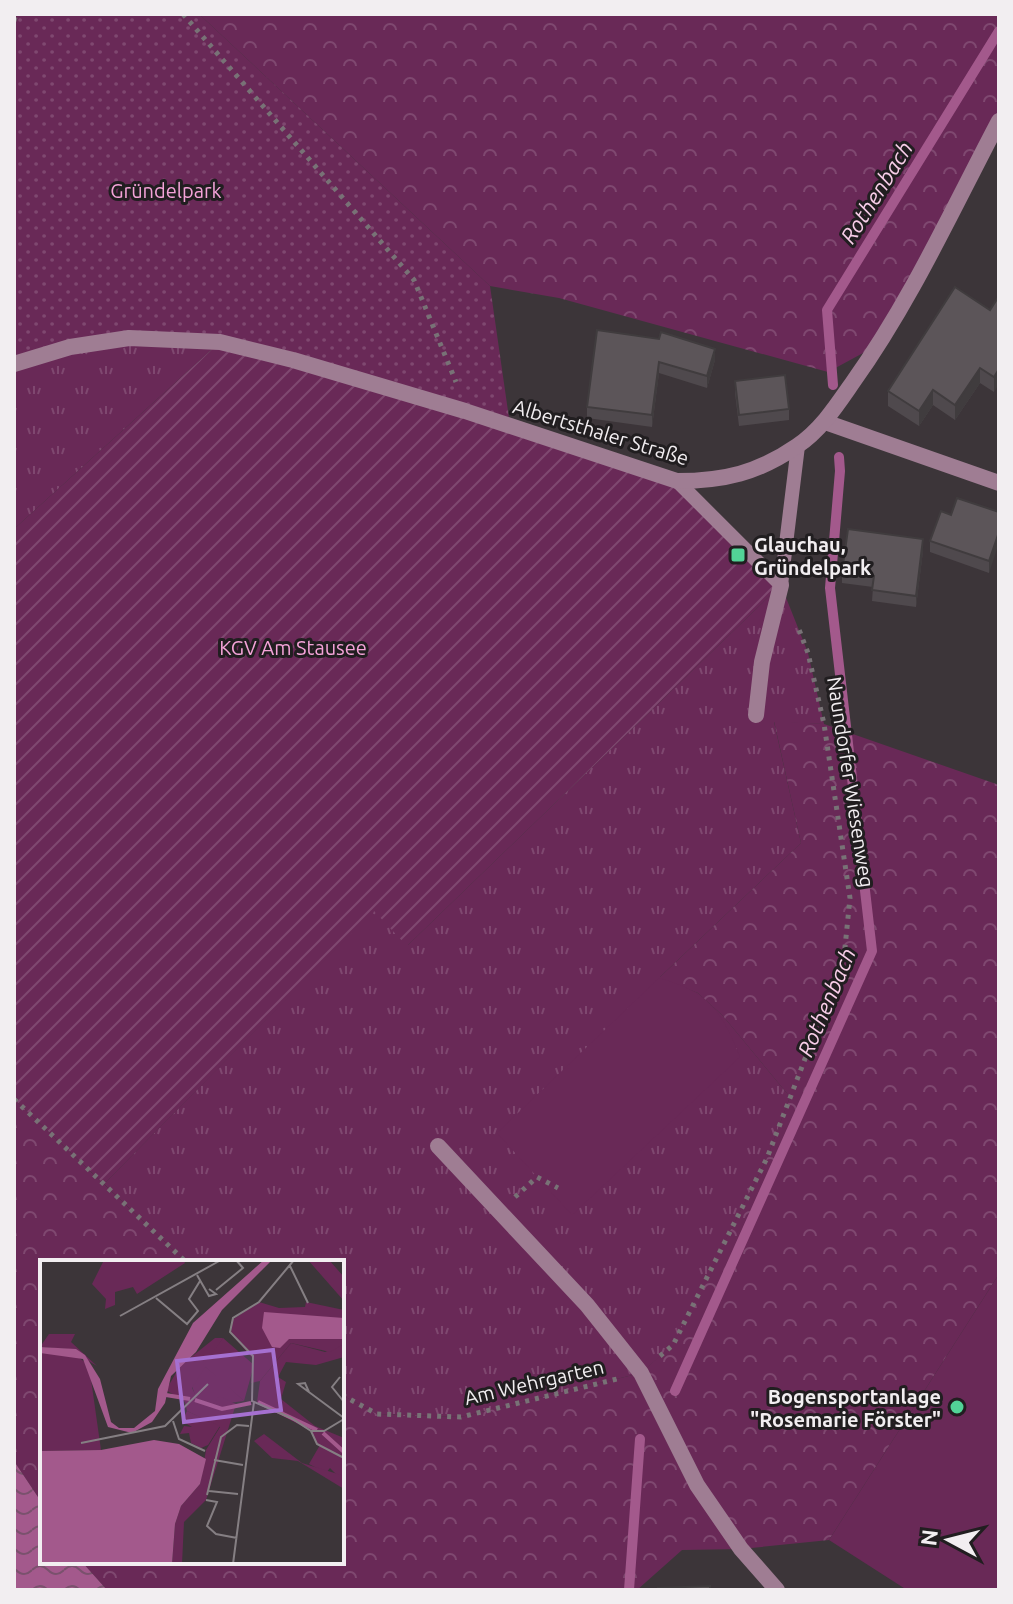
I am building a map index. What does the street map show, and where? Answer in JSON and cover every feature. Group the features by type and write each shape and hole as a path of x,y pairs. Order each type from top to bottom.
{"street":[{"name":"Albertsthaler Straße","path":"14,364 70,347 129,338 220,342 293,360 465,411 677,481 748,474 798,446 825,422 882,341 999,121"},
{"path":"825,422 999,483"},
{"path":"756,715 762,662 781,585"},
{"path":"438,1146 587,1305 641,1373 697,1485 741,1549 777,1590"}],"lane":[{"path":"781,585 798,446"},
{"path":"677,481 781,585"}],"path":[{"path":"14,21 16,14"},
{"path":"183,14 414,280 449,361 465,411"},
{"name":"Naundorfer Wiesenweg","path":"641,1373 673,1345 767,1158 844,957 850,898 824,724 808,653 797,626"},
{"path":"14,1099 184,1260"},
{"path":"537,1177 558,1188"},
{"name":"Am Wehrgarten","path":"344,1396 377,1414 461,1417 641,1373"}],"green space":[{"name":"Gründelpark","path":"14,14 199,14 490,286 510,425 293,360 129,338 14,364"},
{"path":"199,14 999,14 999,121 876,346 828,372 559,298 490,286"},
{"path":"220,342 14,529 14,364 70,347"},
{"name":"KGV Am Stausee","path":"220,342 677,481 781,585 407,946 374,911 104,1184 14,1099 14,529"},
{"path":"781,585 808,653 824,724 774,722 801,843 660,977 698,993 723,1016 790,1097 767,1158 673,1345 641,1373 461,1417 377,1414 344,1396 344,1260 184,1260 104,1184 374,910 408,945"},
{"path":"774,721 824,724 999,785 999,1274 829,1540 741,1549 682,1550 637,1590 107,1590 84,1564 344,1564 344,1396 377,1414 461,1417 641,1373 673,1344 767,1158 790,1097 723,1016 698,993 659,978 801,843"},
{"path":"659,978 690,990 711,1005 740,1057 572,1215 497,1133"},
{"path":"14,1099 184,1260 40,1260 40,1500 14,1461"},
{"name":"Bogensportanlage \"Rosemarie Förster\"","path":"999,1274 999,1590 907,1590 829,1540"}],"water":[{"path":"14,1461 40,1500 40,1564 84,1564 107,1590 14,1590"}],"building":[{"path":"955,287 990,310 999,296 999,369 994,377 980,368 955,405 933,390 919,411 888,391"},
{"path":"597,330 659,339 661,332 715,349 707,376 659,362 652,415 587,407"},
{"path":"785,375 789,409 739,415 735,381"},
{"path":"957,498 999,512 999,532 989,561 930,541 941,511 951,515"},
{"path":"848,529 923,539 916,596 872,590 874,576 842,572"},
{"path":"710,1586 710,1590 658,1590 658,1588"}],"waterway":[{"name":"Rothenbach","path":"833,385 827,310 999,31"},
{"name":"Rothenbach","path":"675,1391 872,951 830,588 839,457"},
{"name":"Rothenbach","path":"629,1590 640,1439"}],"place":[{"name":"Glauchau, Gründelpark","path":"738,555"},
{"name":"Bogensportanlage \"Rosemarie Förster\"","path":"957,1407"}]}
